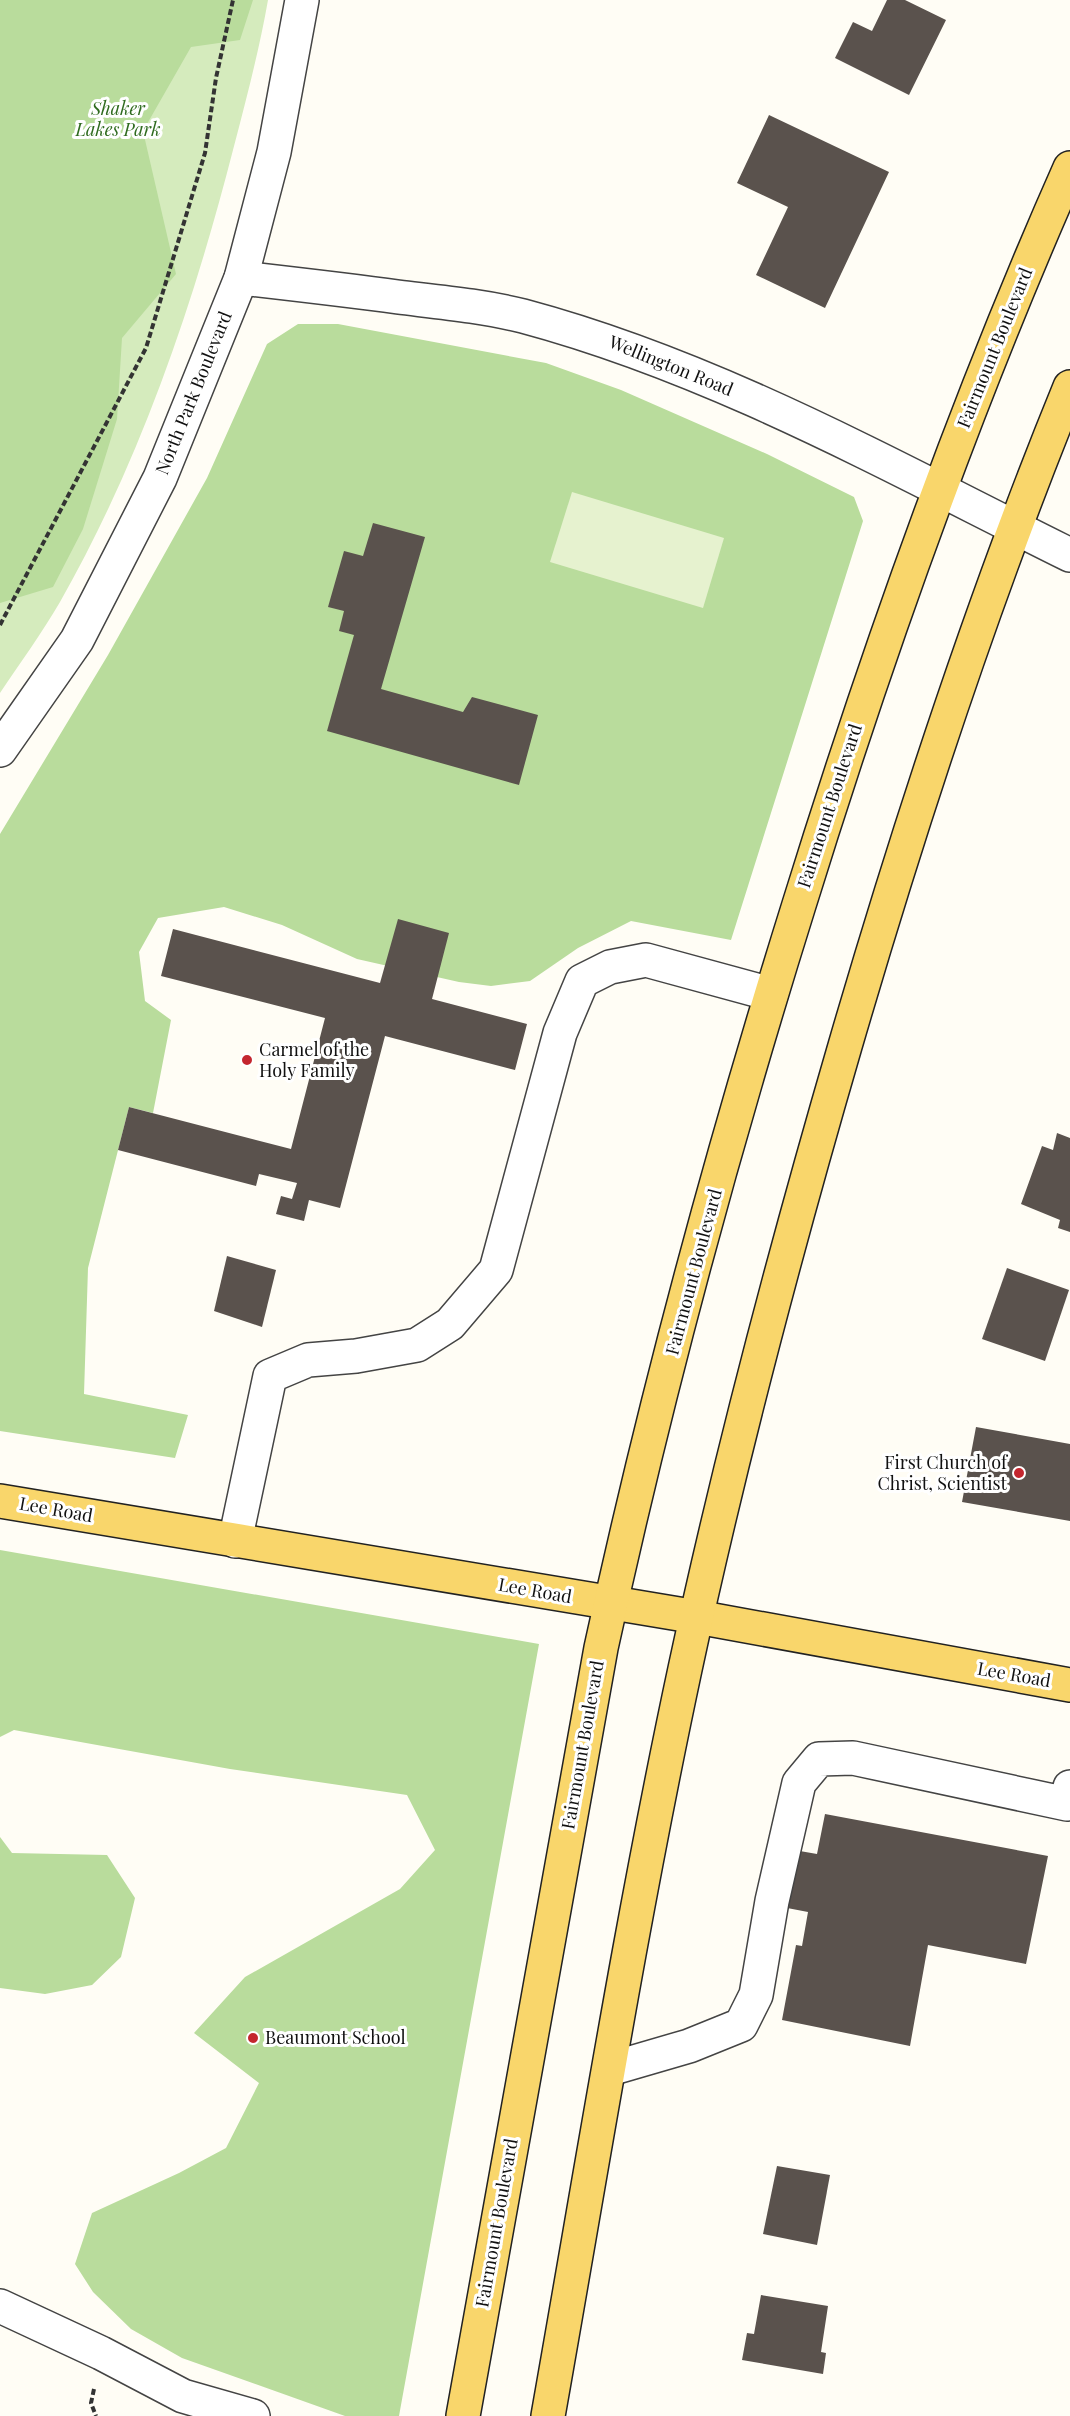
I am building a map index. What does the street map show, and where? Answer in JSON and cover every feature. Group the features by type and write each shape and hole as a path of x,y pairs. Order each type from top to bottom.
{"main road":[{"name":"Fairmount Boulevard","path":"463,2416 611,1603 705,1226 771,994 859,714 938,488 1070,168"},
{"path":"548,2416 659,1799 697,1617 766,1329 829,1101 915,818 1015,527 1070,387"},
{"name":"Lee Road","path":"0,1501 697,1617 1070,1685"}],"street":[{"name":"North Park Boulevard","path":"0,750 77,640 160,477 241,278 274,152 302,0"},
{"name":"Wellington Road","path":"241,278 455,304 520,316 607,340 744,395 938,488 1070,555"},
{"path":"235,1541 270,1376 308,1360 356,1356 417,1345 450,1324 496,1270 560,1033 582,981 610,967 646,960 771,994"},
{"path":"610,2068 689,2046 741,2025 756,1995 772,1901 799,1783 819,1759 853,1758 1067,1804 1070,1787"},
{"path":"0,2306 183,2396 254,2416"}],"path":[{"path":"0,625 146,348 205,153 216,78 233,0"}],"green space":[{"name":"Shaker Lakes Park","path":"0,0 268,0 252,75 217,208 162,382 115,494 89,548 53,614 0,693"},
{"name":"Shaker Lakes Park","path":"0,0 253,0 240,40 191,47 143,131 176,274 122,338 117,419 83,529 53,587 0,603"},
{"path":"298,324 338,324 546,363 621,390 767,454 854,497 863,521 731,940 631,921 578,948 530,981 491,986 459,982 357,959 282,925 224,907 158,918 139,952 145,1001 171,1020 153,1113 129,1107 88,1268 84,1394 188,1415 175,1458 0,1431 0,834 108,655 207,478 267,344"},
{"path":"572,492 724,538 703,608 550,562"},
{"path":"0,1550 539,1644 399,2416 345,2416 182,2358 131,2329 93,2292 75,2264 92,2213 179,2173 226,2148 259,2083 194,2033 245,1977 400,1889 435,1850 407,1795 230,1769 14,1730 0,1737"},
{"path":"0,1837 12,1853 107,1855 135,1898 121,1957 92,1985 45,1994 0,1988"}],"building":[{"path":"887,0 905,0 946,20 909,95 835,58 853,22 872,31"},
{"path":"769,115 889,172 825,308 756,275 788,207 737,183"},
{"path":"373,523 425,537 381,689 463,712 472,697 538,715 519,785 327,731 354,635 339,631 344,611 328,607 344,551 363,556"},
{"path":"398,919 449,933 432,999 527,1024 515,1070 385,1036 340,1208 309,1200 304,1221 276,1214 281,1196 292,1199 297,1183 259,1174 256,1186 118,1150 129,1107 291,1149 325,1018 161,976 173,929 380,983"},
{"path":"1057,1133 1070,1138 1070,1232 1058,1228 1060,1220 1021,1204 1042,1146 1053,1150"},
{"path":"227,1256 276,1270 262,1327 214,1311"},
{"path":"1007,1268 1069,1290 1045,1361 982,1339"},
{"name":"First Church of Christ, Scientist","path":"976,1427 1070,1444 1070,1521 962,1502"},
{"path":"825,1814 1048,1856 1026,1964 928,1945 910,2046 782,2020 796,1945 802,1946 808,1912 782,1907 794,1850 817,1854"},
{"path":"777,2166 830,2175 817,2245 763,2234"},
{"path":"761,2295 828,2306 821,2352 826,2353 823,2374 742,2360 747,2333 754,2334"}],"place":[{"name":"Carmel of the Holy Family","path":"247,1060"},
{"name":"First Church of Christ, Scientist","path":"1019,1473"},
{"name":"Beaumont School","path":"253,2038"}]}
